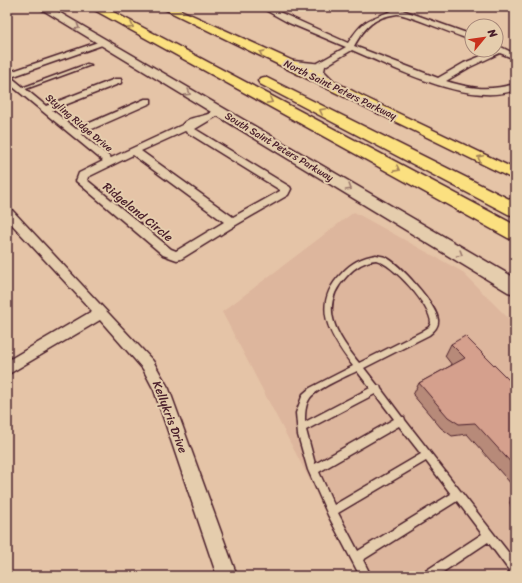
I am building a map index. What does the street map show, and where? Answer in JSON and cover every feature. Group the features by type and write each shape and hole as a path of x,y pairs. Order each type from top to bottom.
{"highway":[{"path":"95,7 515,233"},
{"path":"120,7 200,48"},
{"path":"250,74 515,210"},
{"path":"416,180 515,246"}],"main road":[{"name":"South Saint Peters Parkway","path":"43,7 515,287"},
{"name":"North Saint Peters Parkway","path":"165,7 331,84 357,99 515,175"},
{"path":"284,63 304,66 319,66 318,72 331,84"}],"street":[{"path":"263,7 300,26 440,81 474,91 503,91 515,87"},
{"path":"388,7 464,35"},
{"path":"274,12 284,9"},
{"path":"319,66 339,57 351,47 362,27 370,21 398,11"},
{"path":"10,76 104,43"},
{"path":"504,52 515,57"},
{"path":"440,81 481,58"},
{"name":"Styling Ridge Drive","path":"7,66 10,76 21,89 110,162 202,121 204,118 219,111"},
{"path":"46,109 118,81"},
{"path":"75,133 148,101"},
{"name":"Ridgeland Circle","path":"110,162 83,175 81,181 171,255 177,256 232,222 284,193 286,190 185,128"},
{"path":"135,152 232,222"},
{"name":"Kellykris Drive","path":"7,212 101,312 148,365 161,389 227,576"},
{"path":"7,369 101,312"}],"lane":[{"path":"21,89 89,65"},
{"path":"366,576 331,512 313,470 302,428 300,408 306,396 318,387 359,366 424,334 432,329 435,321 432,311 425,300 383,259 374,257 359,263 340,279 332,291 328,307 331,325 359,366 515,569"},
{"path":"302,428 377,389"},
{"path":"313,470 401,420"},
{"path":"331,512 427,455"},
{"path":"357,558 458,495"},
{"path":"428,576 489,535"}],"shaded area":[{"path":"354,212 461,271 515,325 515,576 360,576 222,312"}],"building":[{"path":"465,336 515,386 515,467 475,423 459,424 448,417 419,383 465,358 451,344"}]}
